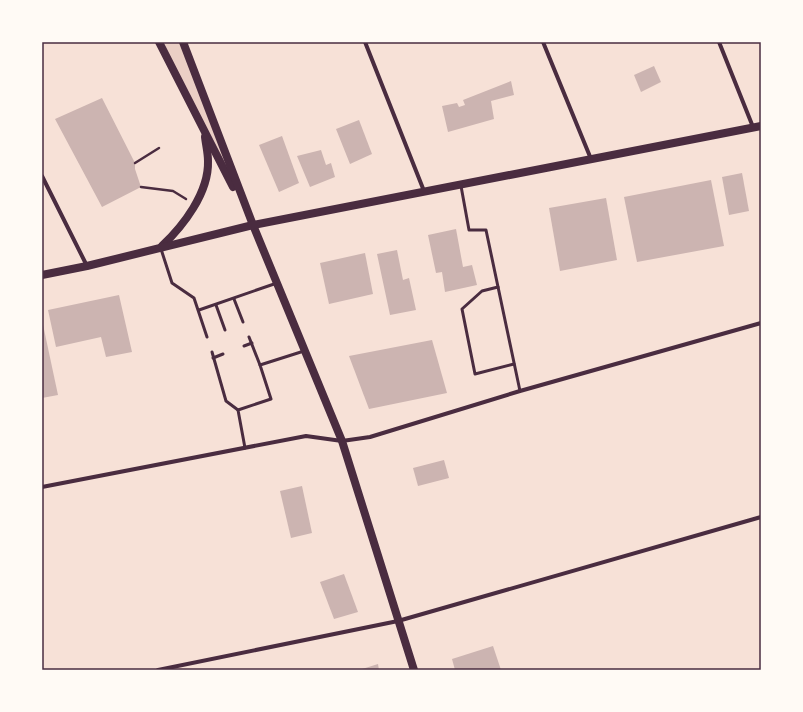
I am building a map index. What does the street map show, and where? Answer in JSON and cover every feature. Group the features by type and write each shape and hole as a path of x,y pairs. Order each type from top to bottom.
{"main road":[{"path":"159,42 253,225"},
{"path":"183,42 253,225 342,441 414,670"},
{"path":"42,275 87,266 253,225 757,127"},
{"path":"160,248 178,230 195,206 206,178 208,162 204,130"}],"street":[{"path":"365,42 424,191"},
{"path":"543,42 591,159"},
{"path":"719,42 757,127"},
{"path":"42,176 87,266"},
{"path":"42,487 306,436 342,441 370,437 520,391 761,323"},
{"path":"158,670 398,621 761,517"}],"lane":[{"path":"460,184 469,230 486,230 520,391"},
{"path":"160,248 172,283 194,298 207,337"},
{"path":"199,310 277,283"},
{"path":"498,288 482,291 462,309 475,374 514,364"},
{"path":"234,299 244,322"},
{"path":"216,305 225,330"},
{"path":"238,410 271,399 249,337"},
{"path":"244,346 252,343"},
{"path":"260,365 304,351"},
{"path":"212,352 226,401 238,410 246,448"},
{"path":"213,358 223,354"}],"path":[{"path":"136,163 159,148"},
{"path":"141,187 173,191 195,206"}],"shaded area":[{"path":"159,42 183,42 253,225"}],"building":[{"path":"654,66 661,82 641,92 634,75"},
{"path":"511,81 514,95 491,101 494,119 448,132 442,106 457,103 459,107 465,105 463,100"},
{"path":"102,98 135,163 135,169 141,187 102,207 55,119"},
{"path":"359,120 372,154 350,164 336,129"},
{"path":"282,136 299,183 279,192 259,145"},
{"path":"321,150 326,165 331,163 335,177 310,187 297,156"},
{"path":"742,173 749,211 729,215 722,177"},
{"path":"711,180 724,246 637,262 624,197"},
{"path":"606,198 617,260 560,271 549,208"},
{"path":"456,229 463,267 472,265 477,285 445,292 442,272 436,273 428,235"},
{"path":"397,250 403,280 409,278 416,310 390,315 377,254"},
{"path":"365,253 373,294 329,304 320,263"},
{"path":"119,295 132,352 106,357 101,337 56,347 48,310"},
{"path":"42,320 58,395 42,398"},
{"path":"432,340 447,393 369,409 349,356"},
{"path":"444,460 449,478 418,486 413,468"},
{"path":"302,486 312,533 291,538 280,491"},
{"path":"344,574 358,612 334,619 320,582"},
{"path":"493,646 501,670 455,670 452,659"},
{"path":"378,664 379,670 359,670"}]}
